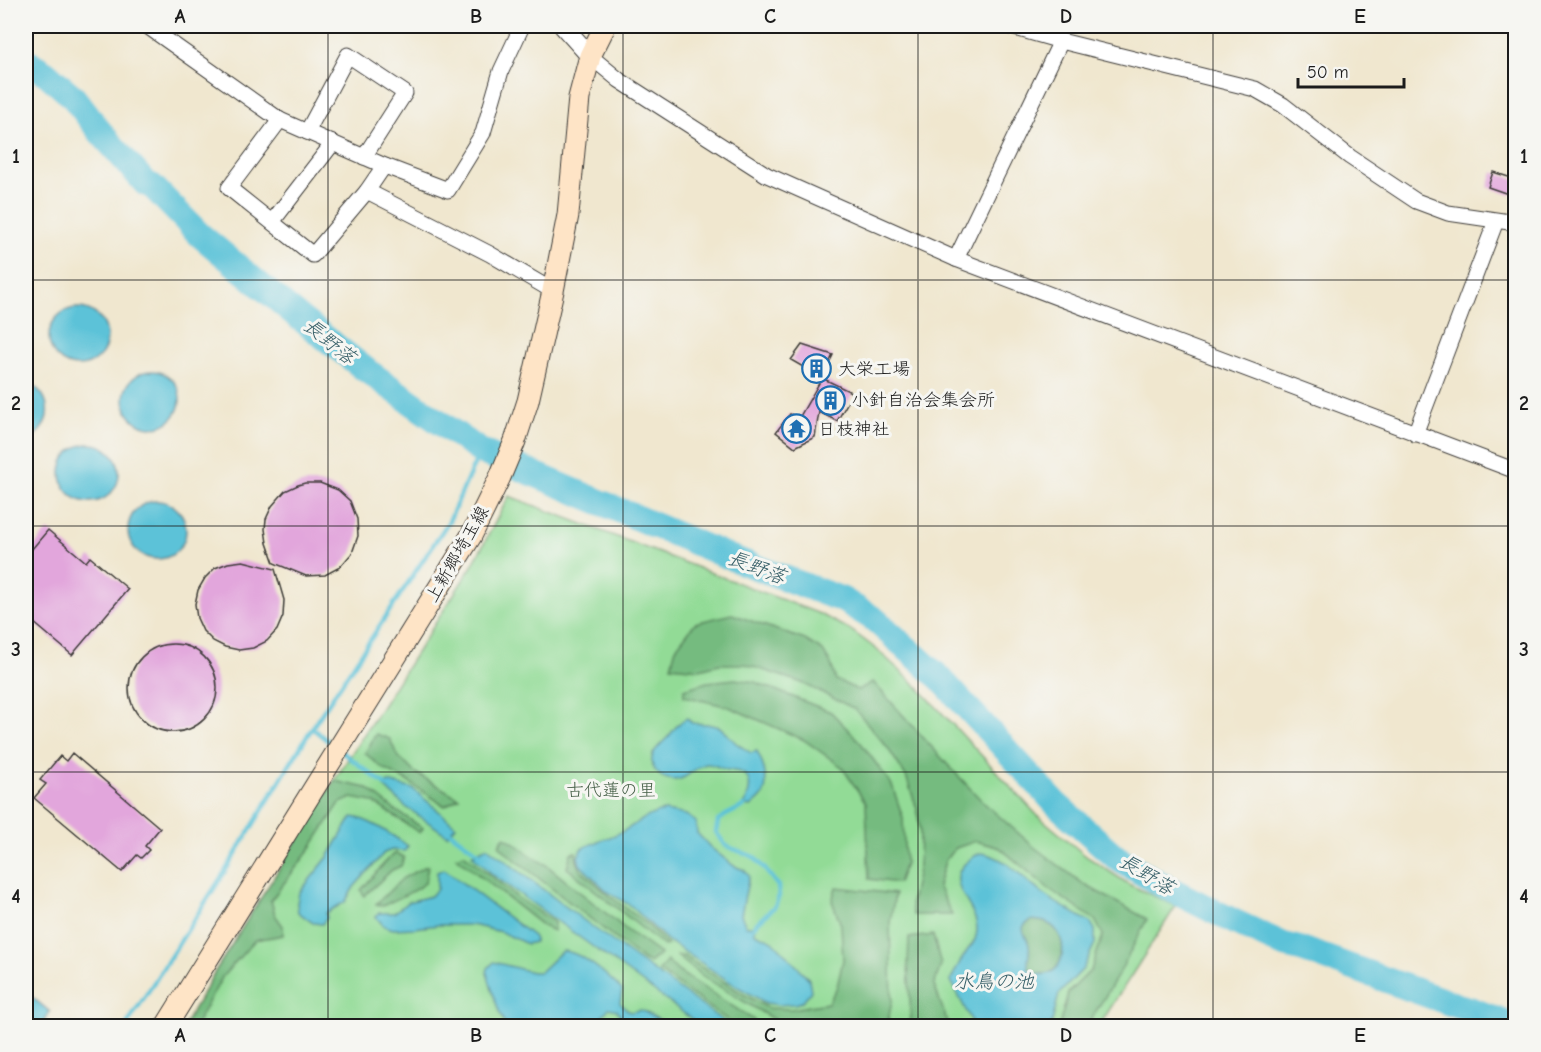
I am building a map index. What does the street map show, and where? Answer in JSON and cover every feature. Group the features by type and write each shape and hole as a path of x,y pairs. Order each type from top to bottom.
{"main road":[{"name":"上新郷埼玉線","path":"166,1026 471,536 500,477 528,401 568,215 579,98 590,56 605,26"}],"street":[{"path":"147,26 280,120 385,166 448,190 483,133 501,71 522,26"},
{"path":"563,26 590,56 619,80 767,175 956,259 1515,471"},
{"path":"1008,26 1255,89 1283,105 1350,157 1416,201 1448,213 1515,223"},
{"path":"956,259 1061,41"},
{"path":"307,132 348,55 405,93 364,157"},
{"path":"280,120 229,188 313,255 385,166"},
{"path":"272,222 333,143"},
{"path":"367,191 490,254 553,291"},
{"path":"1415,434 1496,220"}],"green space":[{"name":"古代蓮の里","path":"509,496 820,614 852,631 875,648 916,685 1037,815 1086,856 1130,885 1176,906 1099,1026 184,1026 216,970 334,781 472,566"},
{"path":"732,614 805,640 823,651 831,664 836,680 858,690 873,682 983,802 1034,847 1085,885 1147,919 1120,972 1087,1026 1059,1026 1068,993 1091,970 1103,935 1095,920 1049,889 1000,848 976,841 956,848 946,858 938,886 952,915 913,915 911,903 919,865 920,831 917,809 906,776 887,747 855,709 802,683 745,664 719,664 700,669 671,666 676,648 695,623"},
{"path":"735,679 755,682 831,712 861,743 892,785 903,818 905,864 898,883 869,879 866,803 842,767 804,740 729,707 684,696 684,689 707,682"},
{"path":"376,734 390,739 397,755 414,772 459,798 445,806 382,768 365,753"},
{"path":"334,781 367,788 423,828 420,833 373,802 352,798 340,803 308,852 271,900 275,915 283,926 283,935 255,940 223,976 195,1026 184,1026 216,970"},
{"path":"504,837 545,864 660,954 649,963 643,960 508,854 499,845"},
{"path":"576,852 581,870 612,898 647,924 668,945 664,946 567,868 571,853"},
{"path":"396,853 404,857 401,866 392,870 364,896 361,890"},
{"path":"464,854 518,898 554,922 554,931 543,926 456,857"},
{"path":"428,866 425,883 383,906 376,904 403,878"},
{"path":"836,887 895,894 890,922 892,1001 887,1026 784,1026 702,976 677,956 684,956 768,1008 791,1009 828,1003 837,987 843,960 841,925 832,901"},
{"path":"1033,920 1047,923 1056,929 1061,938 1063,948 1061,958 1057,967 1050,973 1041,974 1029,970 1027,964 1022,928"},
{"path":"933,935 941,965 934,985 949,1026 906,1026 911,1018 909,938"},
{"path":"667,961 679,972 761,1026 736,1026 659,971"}],"water":[{"path":"72,308 84,308 99,316 107,331 107,343 99,358 84,366 72,366 57,358 49,343 49,331 57,316"},
{"path":"146,371 158,371 168,375 176,383 180,399 176,415 168,423 158,427 146,427 136,423 128,415 124,405 124,393 128,383 136,375"},
{"path":"26,383 42,394 47,411 42,428 26,440"},
{"path":"90,444 101,446 111,452 117,462 119,473 117,484 111,494 101,500 90,502 79,500 69,494 63,484 61,473 63,462 69,452 79,446"},
{"path":"151,501 163,501 178,509 186,524 186,536 178,551 163,559 151,559 136,551 128,536 128,524 136,509"},
{"path":"687,718 692,723 720,727 736,743 751,753 757,751 765,772 766,783 762,797 751,807 744,806 749,793 749,783 746,776 740,772 706,764 678,780 673,780 656,772 652,764 653,754"},
{"path":"388,782 413,789 456,826 447,835 406,807 384,787"},
{"path":"665,811 686,815 696,822 697,833 710,847 734,866 744,870 749,876 741,915 746,926 754,926 755,933 773,941 809,979 811,991 802,1002 779,1005 766,1003 736,986 667,940 631,906 608,892 580,865 578,857 581,849 623,831 652,814"},
{"path":"352,817 374,824 408,846 405,851 392,850 384,853 354,887 345,902 326,913 327,918 322,924 313,923 298,912 299,893 328,857"},
{"path":"487,847 730,1026 701,1026 493,875 472,855"},
{"name":"水鳥の池","path":"980,853 1006,863 1049,898 1091,923 1095,930 1095,943 1083,969 1059,994 1051,1026 974,1026 951,981 976,936 977,924 958,883 959,873 965,863","holes":["1033,920 1047,923 1056,929 1061,938 1063,948 1061,959 1050,973 1041,974 1029,970 1029,948 1023,928"]},
{"path":"444,869 533,936 535,942 527,944 501,932 472,925 393,929 384,926 376,917 379,913 394,913 408,902 431,896 437,889 437,872"},
{"path":"562,951 578,955 610,978 622,990 620,1003 630,1012 641,1010 671,1026 623,1026 617,1010 609,1008 602,1016 599,1026 507,1026 496,1001 487,973 488,968 494,962 540,972"},
{"path":"26,992 50,1012 41,1026 26,1026"}],"building":[{"path":"1493,172 1515,179 1515,192 1512,191 1511,195 1488,187"},
{"name":"大栄工場","path":"802,345 833,355 822,378 791,360"},
{"path":"822,378 853,393 837,421 819,412 815,437 795,447 776,432 790,414 799,418"},
{"path":"305,483 320,483 338,490 350,501 357,519 358,536 352,553 340,567 325,575 306,576 274,563 267,543 266,519 272,506 285,491"},
{"path":"48,530 86,562 90,557 128,589 72,655 26,616 26,556"},
{"path":"243,561 275,569 284,600 283,616 277,630 267,641 253,648 239,650 213,641 203,631 197,618 195,604 198,590 215,568"},
{"path":"164,644 182,644 198,651 210,663 217,679 217,697 210,713 198,725 182,732 164,732 148,725 136,713 129,697 129,679 136,663 148,651"},
{"path":"72,753 160,828 145,846 149,850 141,858 137,855 122,872 34,798 46,784 40,780 60,756 66,761"}],"waterway":[{"name":"長野落","path":"26,61 46,73 73,97 146,184 152,186 200,235 366,370 480,451 729,557 843,600 874,619 940,678 1056,804 1117,858 1164,886 1284,945 1304,950 1513,1026"},
{"path":"126,1026 224,873 312,728 449,521 480,451"},
{"path":"312,728 333,745"},
{"path":"342,752 388,787"},
{"path":"744,806 718,821 716,832 726,846 754,857 778,886 779,896 775,906 754,926"},
{"path":"446,829 480,854"}],"place":[{"name":"大栄工場","path":"817,369"},
{"name":"小針自治会集会所","path":"830,400"},
{"name":"日枝神社","path":"797,429"}]}
